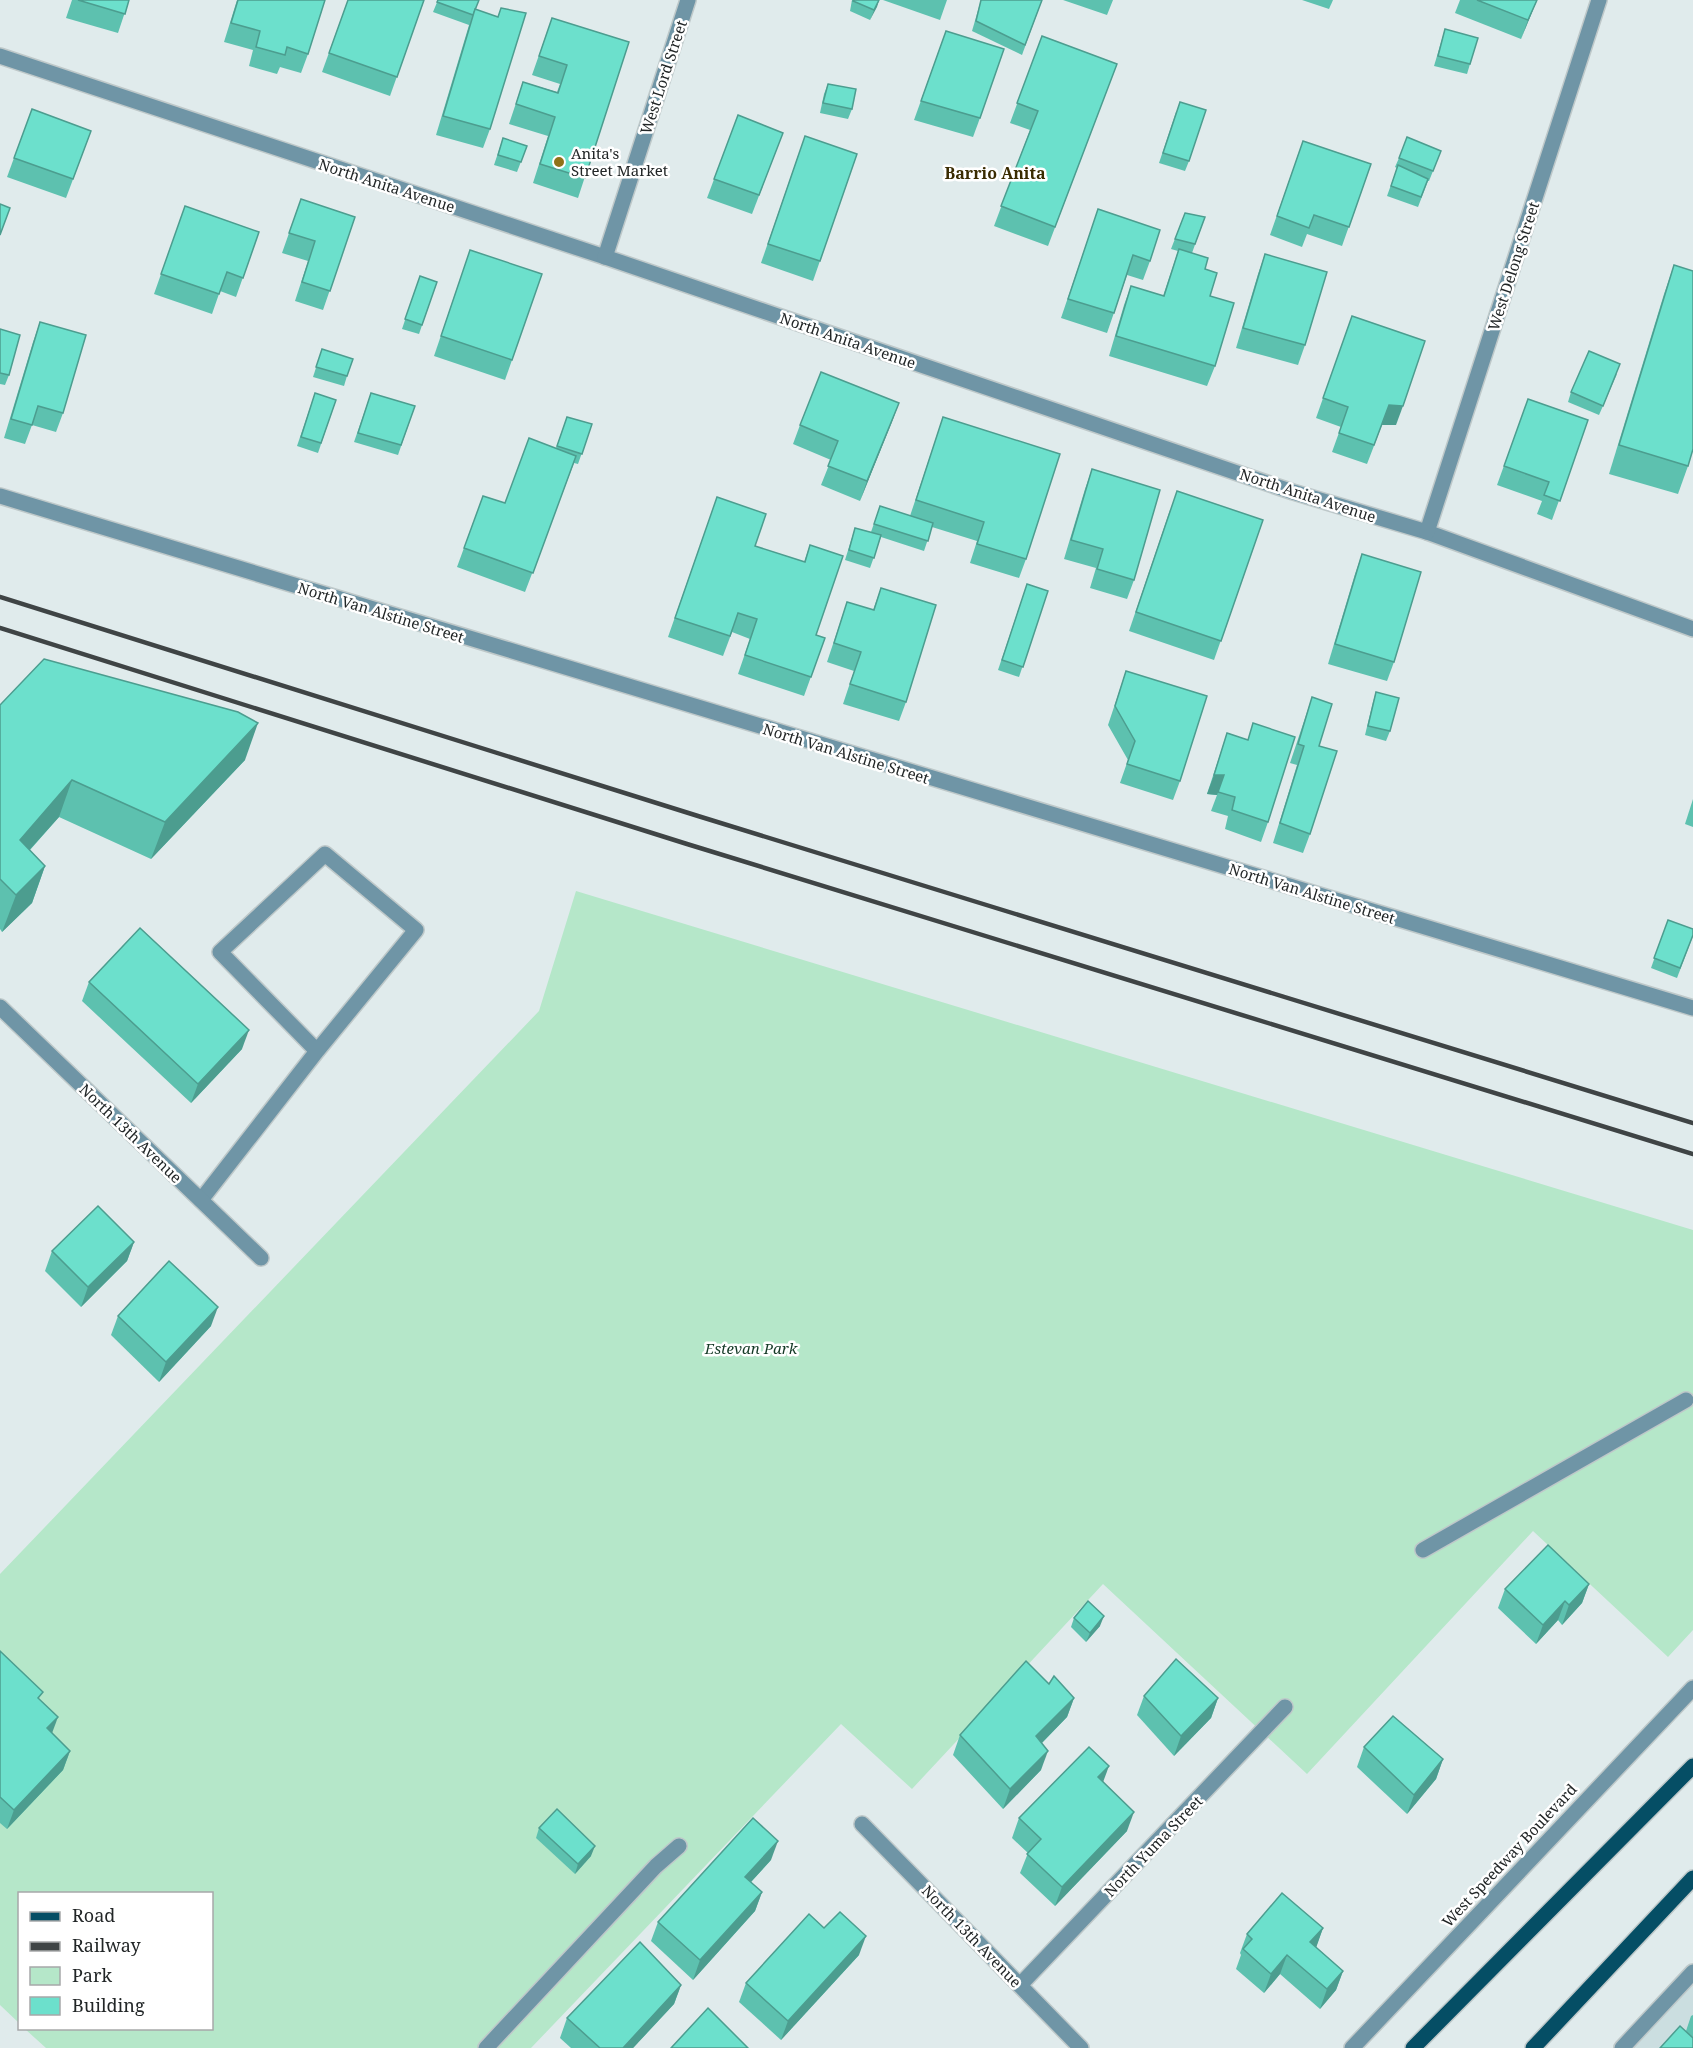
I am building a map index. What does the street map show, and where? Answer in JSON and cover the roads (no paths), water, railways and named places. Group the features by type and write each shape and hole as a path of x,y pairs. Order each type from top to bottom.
{"main road":[{"path":"1413,2048 1693,1766"},
{"path":"1533,2048 1693,1878"}],"street":[{"name":"West Lord Street","path":"605,257 688,0"},
{"name":"West Delong Street","path":"1426,532 1599,0"},
{"name":"North Anita Avenue","path":"0,56 605,257 1293,492 1426,532 1693,629"},
{"name":"North Van Alstine Street","path":"0,496 1693,1008"},
{"path":"201,1200 317,1051 416,930 325,854 220,952 317,1051"},
{"name":"North 13th Avenue","path":"0,1007 261,1258"},
{"path":"1423,1550 1686,1400"},
{"name":"West Speedway Boulevard","path":"1352,2048 1693,1688"},
{"name":"North Yuma Street","path":"1020,1985 1285,1707"},
{"name":"North 13th Avenue","path":"862,1824 1081,2048"},
{"path":"486,2048 656,1866 679,1846"},
{"path":"1622,2048 1693,1972"}],"railway":[{"path":"0,597 698,816 1693,1123"},
{"path":"0,628 687,844 1693,1154"}],"place":[{"name":"Anita's Street Market","path":"559,162"}],"district":[{"name":"Barrio Anita","path":"995,173"}],"park label":[{"name":"Estevan Park","path":"751,1348"}]}
